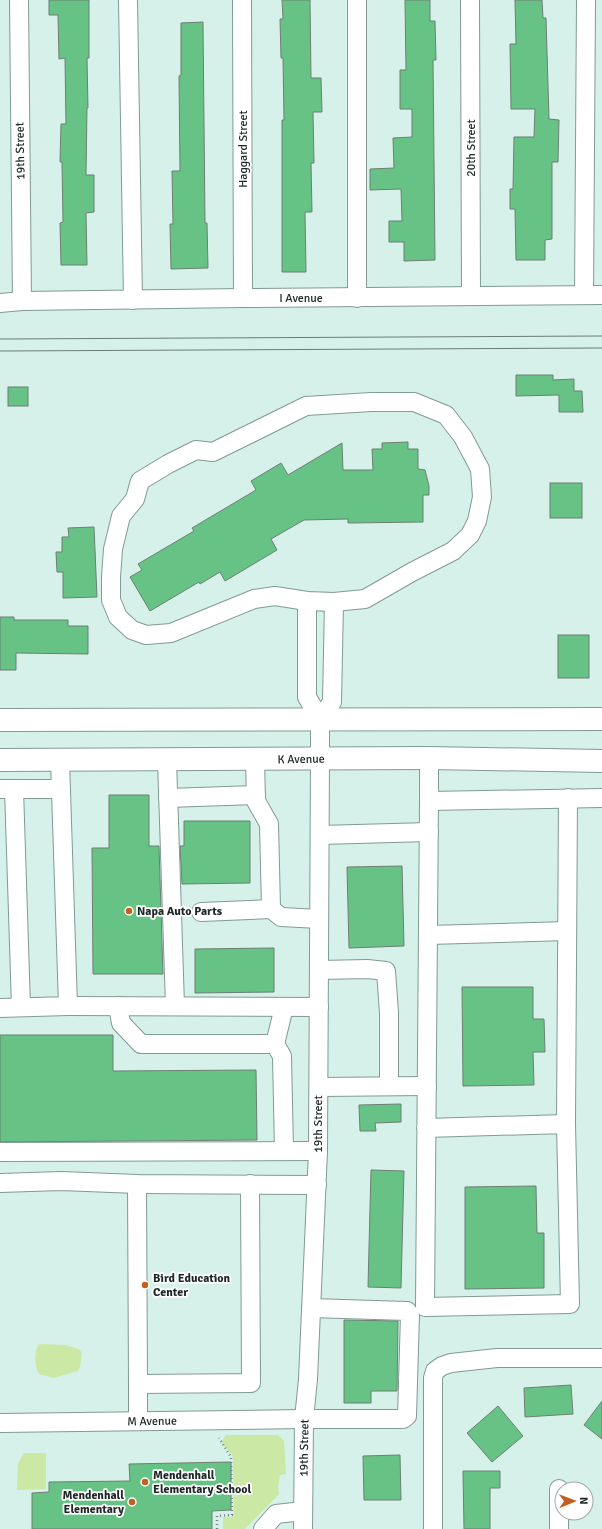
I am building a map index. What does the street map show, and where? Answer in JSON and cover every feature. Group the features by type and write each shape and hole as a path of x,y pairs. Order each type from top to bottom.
{"main road":[{"path":"0,720 602,719"},
{"name":"K Avenue","path":"0,760 429,758 602,761"}],"street":[{"name":"19th Street","path":"18,0 22,302"},
{"path":"128,0 133,300"},
{"name":"Haggard Street","path":"242,0 243,298"},
{"path":"357,0 357,298"},
{"name":"20th Street","path":"470,0 471,296"},
{"path":"584,295 586,0"},
{"name":"I Avenue","path":"0,304 22,302 243,298 602,295"},
{"path":"371,402 414,402 446,415 463,437 480,469 482,497 477,521 470,535 453,551 365,599 334,602 307,601 275,596 254,599 171,632 146,635 132,630 118,617 111,600 111,577 113,549 121,516 135,499 140,481 168,464 196,450 213,452 306,406 371,402"},
{"path":"307,601 307,697 320,719 332,702 334,602"},
{"name":"19th Street","path":"303,1529 304,1419 308,1379 318,1151 320,719"},
{"path":"429,758 425,1307 570,1304 566,1124 568,798"},
{"path":"255,759 256,801 269,824 271,909"},
{"path":"60,760 68,1006"},
{"path":"167,760 175,1006"},
{"path":"21,1007 7,789 61,789"},
{"path":"168,798 256,795"},
{"path":"429,801 602,798"},
{"path":"320,835 429,832"},
{"path":"201,912 271,909 281,917 319,919"},
{"path":"428,935 567,931"},
{"path":"319,970 366,969 386,971 389,1013 389,1086"},
{"path":"0,1008 68,1006 319,1007"},
{"path":"118,1006 121,1023 141,1044 275,1044"},
{"path":"284,1007 275,1044 282,1056 284,1151"},
{"path":"319,1087 427,1086"},
{"path":"426,1128 566,1124"},
{"path":"0,1152 318,1151"},
{"path":"0,1183 61,1181 137,1184 317,1185"},
{"path":"137,1184 138,1421"},
{"path":"138,1384 251,1384 250,1184"},
{"name":"M Avenue","path":"0,1423 403,1419 407,1416 410,1316 407,1311 311,1308"},
{"path":"433,1529 433,1378 435,1371 442,1366 451,1363 497,1358 602,1358"},
{"path":"263,1529 276,1514 303,1511"}],"path":[{"path":"209,1420 231,1457 232,1515 217,1516 217,1529"}],"green space":[{"path":"39,1344 65,1345 79,1349 82,1353 80,1367 77,1371 54,1378 39,1374 35,1359"},
{"path":"226,1435 278,1435 284,1441 286,1474 280,1475 278,1487 279,1494 245,1529 223,1529 223,1517 234,1517 233,1458 231,1453 221,1443"},
{"path":"24,1453 46,1453 46,1489 17,1490 18,1464"}],"building":[{"path":"49,0 89,0 86,175 94,175 94,212 86,213 87,265 61,265 60,223 63,222 62,162 60,162 61,124 66,124 65,58 59,59 58,15 49,15"},
{"path":"282,0 310,0 311,78 321,78 322,112 313,112 314,163 311,163 312,212 305,212 306,272 282,272 282,120 284,120 283,58 281,58 280,19 283,19"},
{"path":"405,0 430,0 430,21 435,21 436,60 433,60 435,260 404,261 404,242 389,242 389,221 402,221 401,189 370,190 370,169 394,168 393,138 412,137 412,109 400,109 400,70 406,70"},
{"path":"515,0 542,0 543,18 546,18 549,119 559,120 558,162 552,162 552,239 545,240 545,260 516,260 515,209 510,209 510,189 513,189 514,137 534,137 535,109 511,109 510,44 516,44"},
{"path":"203,22 205,223 207,223 208,268 171,269 170,224 173,224 172,171 180,171 179,76 181,75 181,23"},
{"path":"516,375 553,375 553,380 574,379 574,391 582,391 583,412 559,412 559,395 516,396"},
{"path":"8,387 28,387 28,406 8,406"},
{"path":"408,442 408,449 418,449 418,469 425,470 429,486 429,495 423,495 423,522 348,523 348,519 304,520 271,539 277,550 225,581 220,572 200,584 199,582 150,611 130,577 142,570 138,564 194,531 192,528 256,490 251,481 281,463 288,475 342,443 343,470 373,470 372,449 382,449 382,443"},
{"path":"550,483 582,483 582,518 550,518"},
{"path":"94,527 97,597 63,598 63,572 57,572 56,552 62,552 62,537 69,537 68,528"},
{"path":"0,617 14,617 14,620 68,620 68,626 88,626 88,654 16,653 16,670 0,670"},
{"path":"558,635 589,635 589,678 558,678"},
{"name":"Napa Auto Parts","path":"109,795 149,795 149,846 159,846 163,974 93,974 92,848 109,848"},
{"path":"184,821 250,821 250,883 182,884 180,846 184,846"},
{"path":"402,866 404,946 349,948 347,867"},
{"path":"274,948 274,992 195,993 195,949"},
{"path":"462,987 533,987 533,1019 544,1019 545,1052 533,1052 534,1085 463,1086"},
{"path":"0,1035 113,1035 113,1071 256,1070 257,1140 0,1142"},
{"path":"401,1104 401,1122 375,1123 376,1131 360,1131 359,1105"},
{"path":"371,1170 404,1171 401,1288 368,1287"},
{"path":"536,1186 537,1233 544,1233 544,1288 465,1289 465,1187"},
{"path":"344,1320 398,1321 397,1391 371,1391 371,1403 344,1403"},
{"path":"571,1385 573,1414 525,1417 524,1388"},
{"path":"602,1401 602,1439 584,1425"},
{"path":"498,1406 523,1436 492,1462 467,1433"},
{"path":"400,1455 401,1500 364,1500 363,1456"},
{"name":"Mendenhall Elementary","path":"231,1462 231,1510 212,1511 212,1529 32,1529 32,1493 49,1492 49,1482 130,1481 129,1464"},
{"path":"463,1471 500,1471 500,1488 490,1488 490,1529 464,1529"}],"tram line":[{"path":"0,339 602,336"},
{"path":"0,351 602,348"}],"place":[{"name":"Napa Auto Parts","path":"129,911"},
{"name":"Bird Education Center","path":"145,1285"},
{"name":"Mendenhall Elementary School","path":"145,1482"},
{"name":"Mendenhall Elementary","path":"132,1502"}]}
